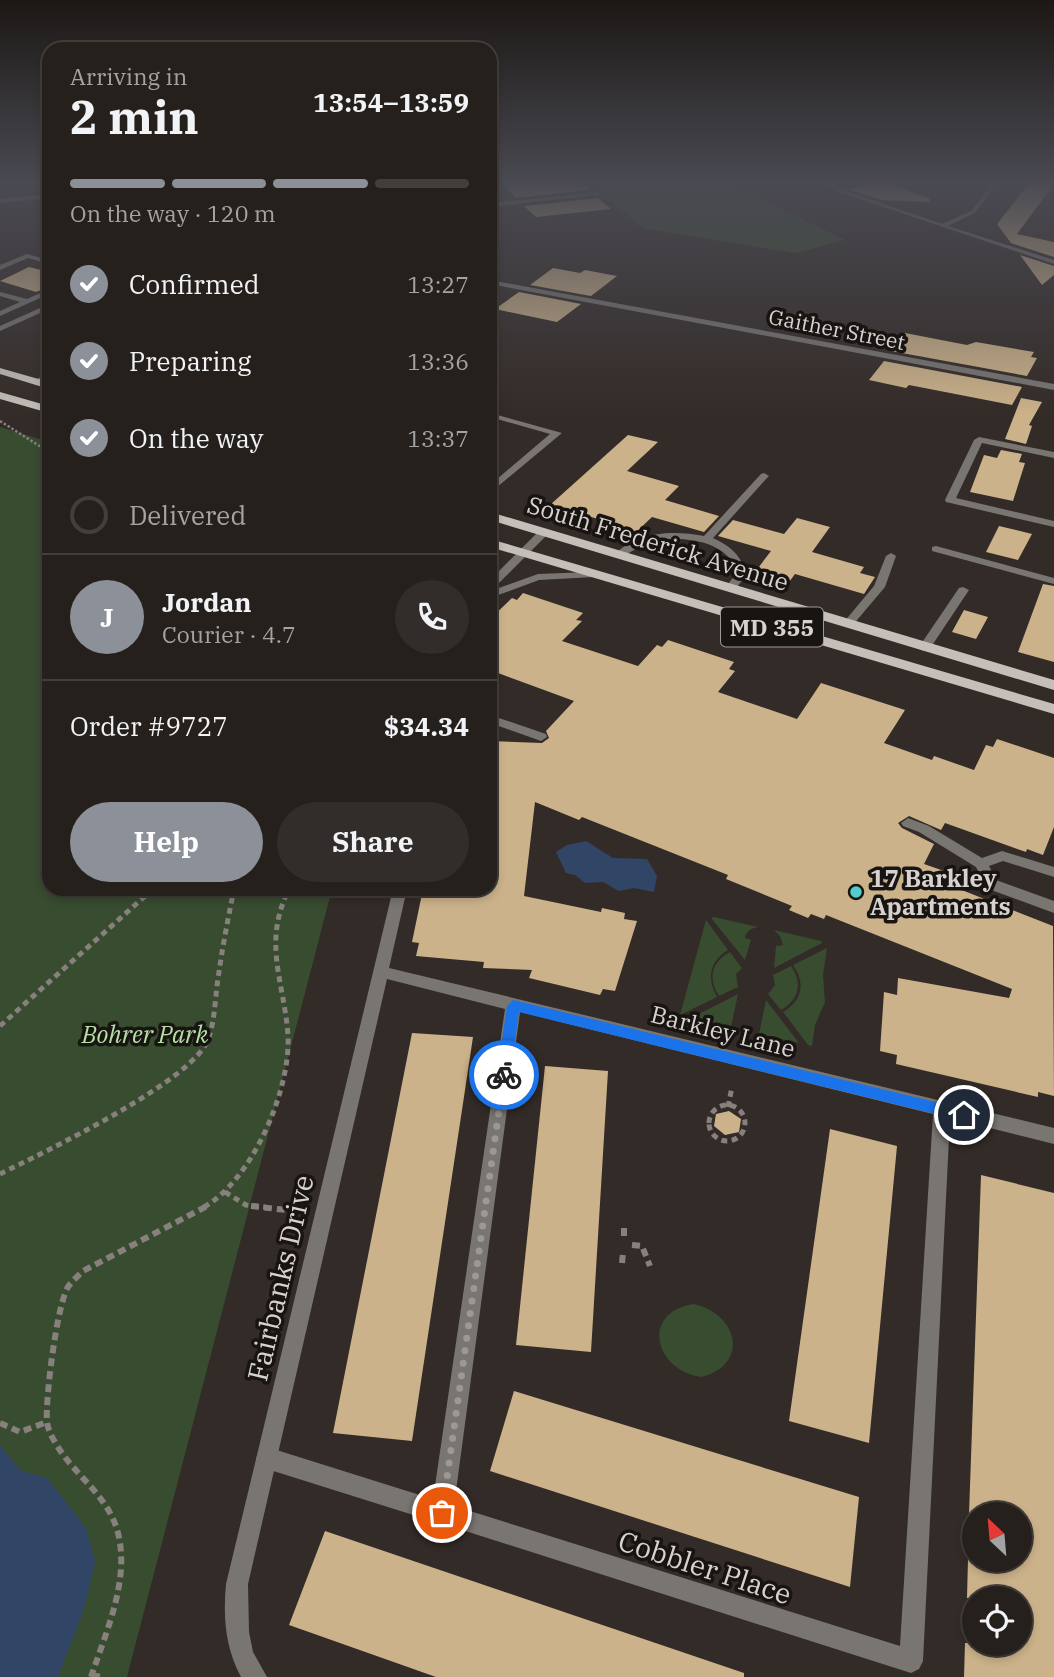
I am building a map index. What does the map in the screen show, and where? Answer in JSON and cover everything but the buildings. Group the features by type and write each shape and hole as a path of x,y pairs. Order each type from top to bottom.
{"main road":[{"path":"0,371 42,384"},
{"path":"0,395 42,408"},
{"name":"South Frederick Avenue","path":"497,518 1054,685"},
{"name":"South Frederick Avenue","path":"497,546 1054,709"}],"street":[{"path":"0,268 21,259"},
{"name":"Gaither Street","path":"497,283 1054,387"},
{"path":"0,314 42,294"},
{"path":"2,296 27,301"},
{"path":"0,329 42,309"},
{"path":"36,382 42,379"},
{"path":"497,416 557,433 497,484"},
{"path":"1054,454 979,440 950,500 1054,524"},
{"path":"705,541 764,476"},
{"path":"497,579 543,533"},
{"path":"619,555 634,542 657,535 679,535 705,541 725,549 741,568 742,574 730,589"},
{"path":"936,549 1054,581"},
{"path":"848,624 879,587 891,556"},
{"path":"497,592 538,577 590,575"},
{"path":"925,647 962,590"},
{"path":"497,721 541,737"},
{"path":"908,823 924,829 981,864 991,884 1054,907"},
{"path":"981,864 1002,856 1054,872"},
{"name":"Fairbanks Drive","path":"255,1677 243,1655 234,1620 237,1584 398,896"},
{"name":"Barkley Lane","path":"381,972 1054,1136"},
{"path":"442,1513 513,1006"},
{"name":"Cobbler Place","path":"267,1458 442,1513 911,1669 942,1109"}],"path":[{"path":"0,421 42,448"},
{"path":"0,1026 145,896"},
{"path":"0,1174 89,1127 157,1087 194,1060 209,1040 222,947 233,896"},
{"path":"94,1676 121,1584 120,1549 111,1514 98,1493 55,1446 47,1422 57,1317 68,1287 83,1271 217,1199 225,1192 254,1150 273,1111 289,1045 273,944 279,904 284,896"},
{"path":"728,1107 732,1087"},
{"path":"728,1107 739,1111 746,1121 745,1133 735,1140 717,1137 708,1122 714,1110 728,1107"},
{"path":"225,1192 246,1205 303,1212"},
{"path":"624,1228 624,1236"},
{"path":"632,1245 642,1245 650,1266"},
{"path":"622,1263 623,1253"},
{"path":"0,1423 20,1432 47,1422"}],"green space":[{"name":"Bohrer Park","path":"0,427 42,440 42,896 330,896 127,1677 0,1677"},
{"path":"711,918 758,927 750,930 745,938 751,940 745,960"},
{"path":"706,920 728,950 717,959 712,970 712,983 717,997 680,1015"},
{"path":"774,930 822,943 774,968 776,946 783,945"},
{"path":"827,948 823,975 825,1002 815,1025 812,1046 808,1045 783,1012 794,1003 800,991 800,978 793,965"},
{"path":"730,952 742,968 736,974 738,987 719,996 713,983 713,971 719,961"},
{"path":"791,966 797,979 797,991 792,1001 781,1010 768,994 775,985 773,975"},
{"path":"738,994 731,1027 691,1018"},
{"path":"766,1000 799,1043 759,1034"},
{"path":"694,1304 709,1309 721,1318 733,1339 727,1362 717,1371 702,1377 673,1364 664,1353 660,1341 660,1329 666,1318 677,1309"}],"water":[{"path":"586,841 613,858 647,859 657,876 654,892 634,888 619,891 603,882 585,883 575,875 566,873 556,852 567,845"},
{"path":"0,1445 20,1470 47,1478 86,1528 95,1562 84,1609 58,1677 0,1677"}],"way so far":[{"path":"442,1513 504,1075"}],"place":[{"name":"17 Barkley Apartments","path":"856,892"}],"route":[{"path":"504,1075 513,1006 964,1115"}]}
